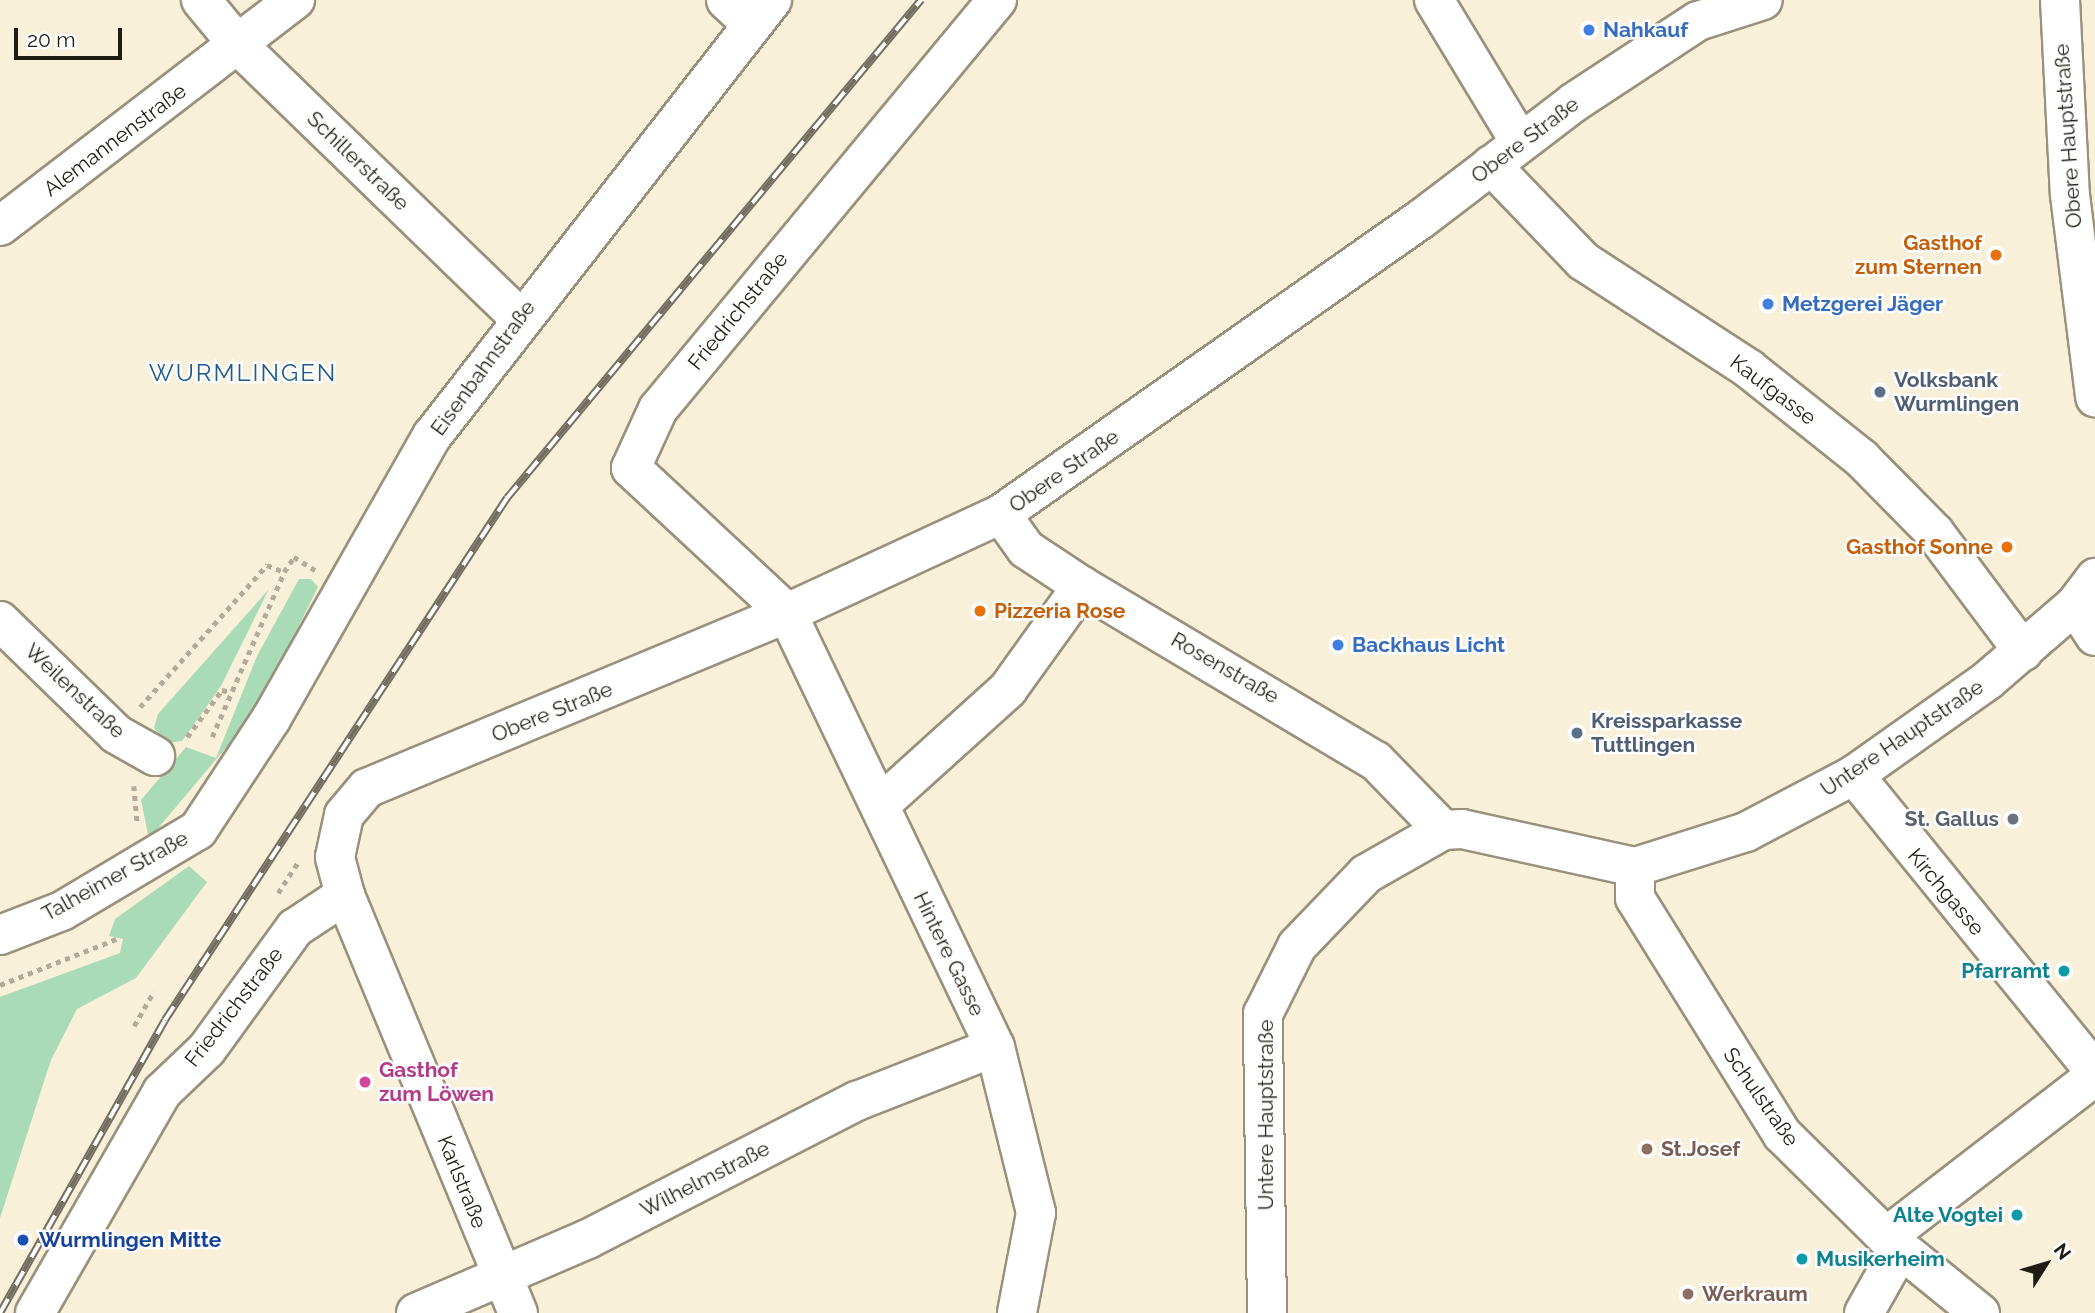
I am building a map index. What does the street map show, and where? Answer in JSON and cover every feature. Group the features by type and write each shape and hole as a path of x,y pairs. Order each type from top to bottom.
{"street":[{"name":"Schillerstraße","path":"201,0 239,46 519,317"},
{"name":"Alemannenstraße","path":"0,226 239,46 295,0"},
{"name":"Friedrichstraße","path":"787,613 631,468 658,409 998,0"},
{"path":"1434,0 1520,142"},
{"name":"Obere Straße","path":"345,895 335,857 344,816 367,788 787,613 1001,514 1520,142 1698,21 1763,0"},
{"name":"Obere Hauptstraße","path":"2060,0 2070,195 2089,295 2095,397"},
{"name":"Eisenbahnstraße","path":"240,767 432,436 749,8"},
{"name":"Kaufgasse","path":"1491,165 1583,261 1749,369 1862,459 1934,532 2022,651"},
{"name":"Rosenstraße","path":"1001,514 1027,549 1082,586 1376,761 1443,830"},
{"path":"882,803 1008,690 1082,586"},
{"path":"2085,591 2095,636"},
{"name":"Untere Hauptstraße","path":"1635,867 1746,832 1854,775 2022,651 2085,591"},
{"name":"Hintere Gasse","path":"787,613 882,803 995,1047 1036,1213 1017,1313"},
{"name":"Weilenstraße","path":"0,621 116,734 155,756"},
{"name":"Talheimer Straße","path":"0,935 62,911 198,830 240,767"},
{"name":"Kirchgasse","path":"1854,775 2095,1074 1893,1243"},
{"path":"1443,830 1462,828 1635,867"},
{"name":"Untere Hauptstraße","path":"1267,1313 1264,1014 1297,946 1366,874 1443,830"},
{"name":"Schulstraße","path":"1635,867 1635,898 1782,1134 1893,1243 1980,1313"},
{"name":"Friedrichstraße","path":"35,1313 162,1092 207,1049 295,928 345,895"},
{"name":"Karlstraße","path":"345,895 499,1276 518,1313"},
{"name":"Wilhelmstraße","path":"416,1313 588,1238 857,1101 995,1047"},
{"path":"1864,1313 1893,1243"}],"path":[{"path":"116,734 267,565 284,572 206,750"},
{"path":"140,865 134,784 155,756 180,746 222,690 231,691"},
{"path":"0,985 113,945 116,939"},
{"path":"113,945 119,949"},
{"path":"134,1026 154,991"}],"green space":[{"path":"299,579 311,579 318,587 256,712 149,839 141,800 186,747 216,758 257,656"},
{"path":"269,589 221,686 182,741 167,743 154,728 158,714"},
{"path":"189,866 207,882 136,978 77,1009 51,1060 0,1218 0,997 120,953 123,939 109,936 115,919"}],"railway":[{"path":"0,1313 165,1020 507,498 921,0"}],"place":[{"name":"Nahkauf","path":"1589,30"},
{"name":"Gasthof zum Sternen","path":"1996,255"},
{"name":"Metzgerei Jäger","path":"1768,304"},
{"name":"Volksbank Wurmlingen","path":"1880,392"},
{"name":"Gasthof Sonne","path":"2007,547"},
{"name":"Pizzeria Rose","path":"980,611"},
{"name":"Backhaus Licht","path":"1338,645"},
{"name":"Kreissparkasse Tuttlingen","path":"1577,733"},
{"name":"St. Gallus","path":"2013,819"},
{"name":"Pfarramt","path":"2064,971"},
{"name":"Gasthof zum Löwen","path":"365,1082"},
{"name":"St.Josef","path":"1647,1149"},
{"name":"Alte Vogtei","path":"2017,1215"},
{"name":"Wurmlingen Mitte","path":"23,1240"},
{"name":"Musikerheim","path":"1802,1259"},
{"name":"Werkraum","path":"1688,1294"}],"district":[{"name":"WURMLINGEN","path":"243,373"}]}
